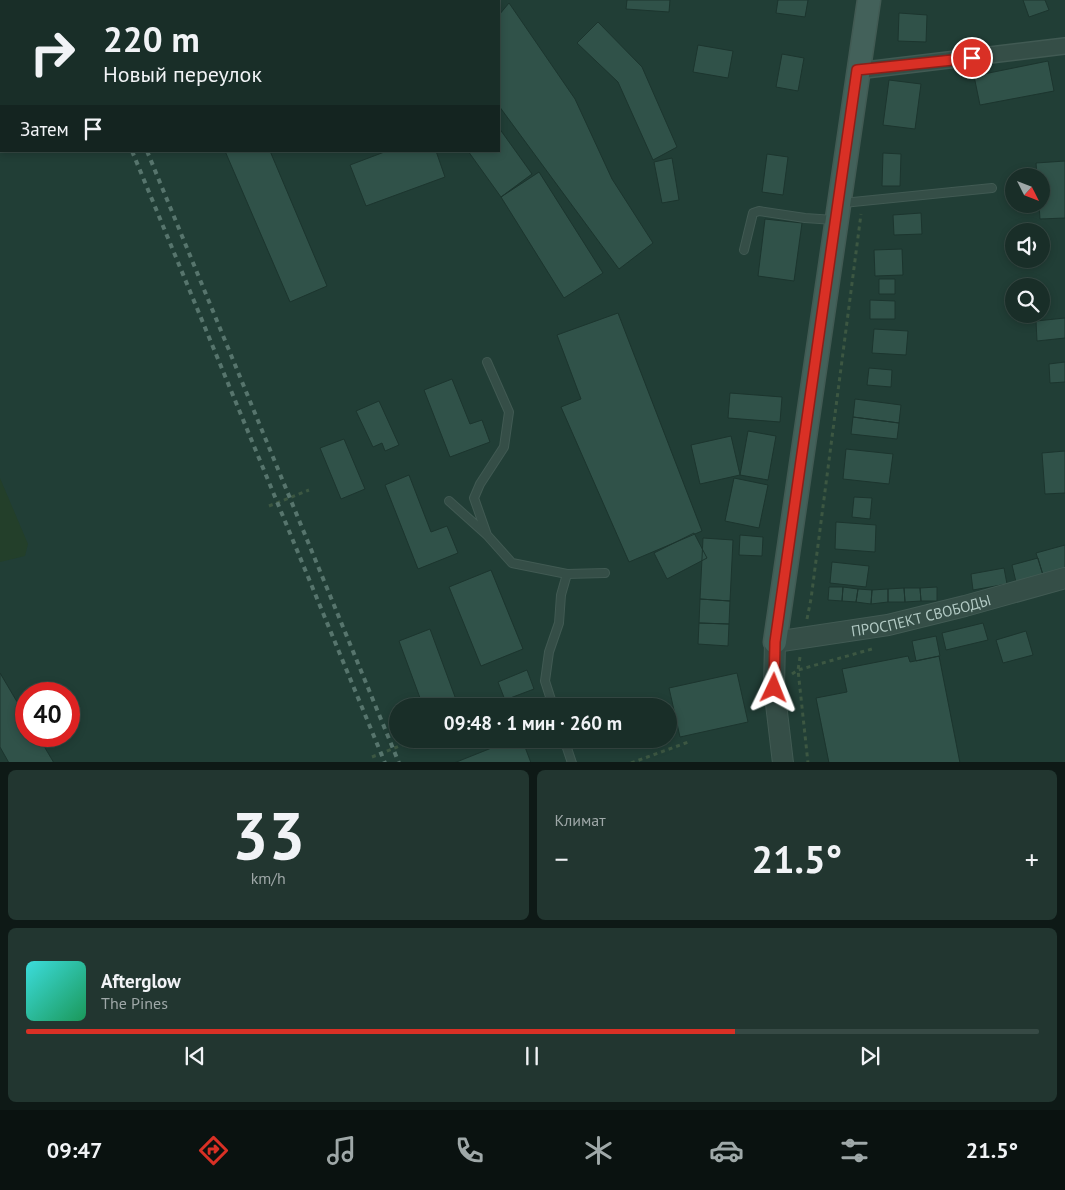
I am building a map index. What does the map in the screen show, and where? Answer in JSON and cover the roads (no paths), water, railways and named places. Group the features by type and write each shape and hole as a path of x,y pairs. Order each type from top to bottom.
{"main road":[{"path":"775,642 857,70 869,0"}],"street":[{"path":"857,70 1065,46"},
{"name":"ПРОСПЕКТ СВОБОДЫ","path":"775,642 888,625 1065,578"},
{"path":"775,642 774,688 783,762"}],"lane":[{"path":"744,250 753,214 759,211 805,218 837,212 862,200 992,188"},
{"path":"487,362 509,412 504,447 480,484 474,498 487,535"},
{"path":"449,501 487,535 512,563 567,574 605,573"},
{"path":"550,698 544,681 549,652 559,623 561,595 567,574"},
{"path":"567,748 572,762"}],"railway":[{"path":"132,152 385,762"},
{"path":"147,152 399,762"}]}
